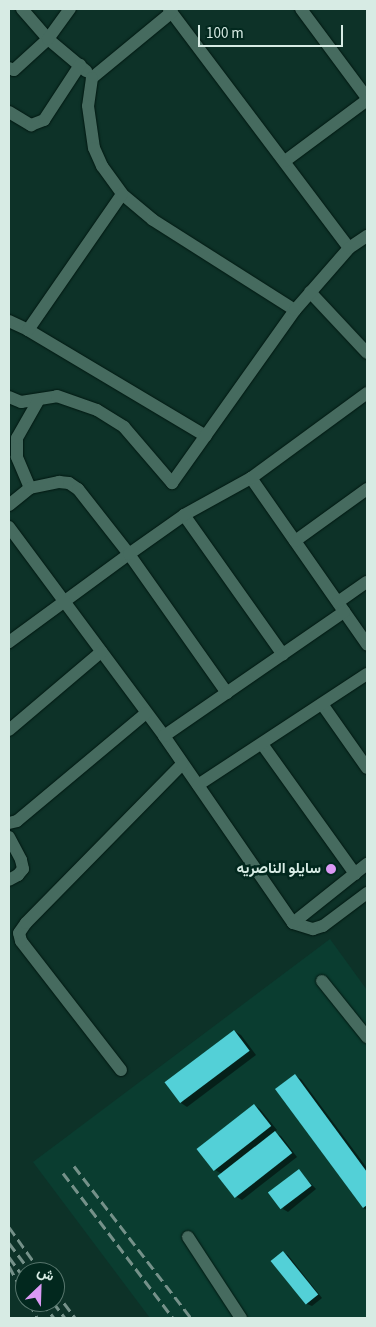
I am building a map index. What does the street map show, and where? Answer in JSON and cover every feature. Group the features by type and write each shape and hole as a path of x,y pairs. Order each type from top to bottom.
{"street":[{"path":"22,9 48,39 80,65 92,78"},
{"path":"9,68 14,70 48,39 70,9"},
{"path":"285,161 367,99 301,9"},
{"path":"295,310 153,220 122,194 102,166 94,148 88,106 92,78 171,11 349,248"},
{"path":"9,112 31,125 44,120 80,65"},
{"path":"28,330 122,194"},
{"path":"9,397 21,402 38,401 57,396 97,410 124,427 172,483 295,310 349,248 367,236"},
{"path":"310,292 367,353"},
{"path":"9,321 28,330 206,436"},
{"path":"9,642 184,515 250,478 367,393"},
{"path":"30,488 16,458 17,438 38,401"},
{"path":"250,478 367,644"},
{"path":"9,504 30,488 59,482 69,483 78,489 129,554 227,693"},
{"path":"295,541 367,489"},
{"path":"184,515 283,655"},
{"path":"9,527 164,736 293,923 313,929 323,926 367,893"},
{"path":"164,736 283,655 341,607 367,582"},
{"path":"9,730 101,652"},
{"path":"198,786 367,674"},
{"path":"322,704 367,768"},
{"path":"9,823 17,821 146,714"},
{"path":"262,744 355,874"},
{"path":"121,1070 21,941 19,933 26,923 182,764"},
{"path":"9,838 21,860 23,869 18,875 9,880"},
{"path":"293,923 367,864"},
{"path":"322,981 367,1037"},
{"path":"188,1237 241,1318"}],"shaded area":[{"path":"330,939 367,990 367,1318 150,1318 33,1162"}],"building":[{"path":"234,1030 250,1051 180,1103 165,1082"},
{"path":"295,1074 367,1172 367,1205 363,1208 275,1089"},
{"path":"254,1104 271,1126 214,1171 196,1149"},
{"path":"275,1131 292,1153 235,1198 217,1176"},
{"path":"299,1169 312,1186 280,1209 268,1192"},
{"path":"283,1251 318,1295 306,1305 271,1261"}],"railway":[{"path":"74,1166 191,1318"},
{"path":"63,1173 173,1318"},
{"path":"9,1227 34,1262"},
{"path":"9,1243 23,1262"},
{"path":"9,1257 15,1265"},
{"path":"9,1266 15,1277"},
{"path":"65,1304 75,1318"},
{"path":"34,1312 37,1318"},
{"path":"50,1312 54,1318"},
{"path":"60,1312 65,1318"}],"place":[{"name":"سايلو الناصريه","path":"331,869"}]}
